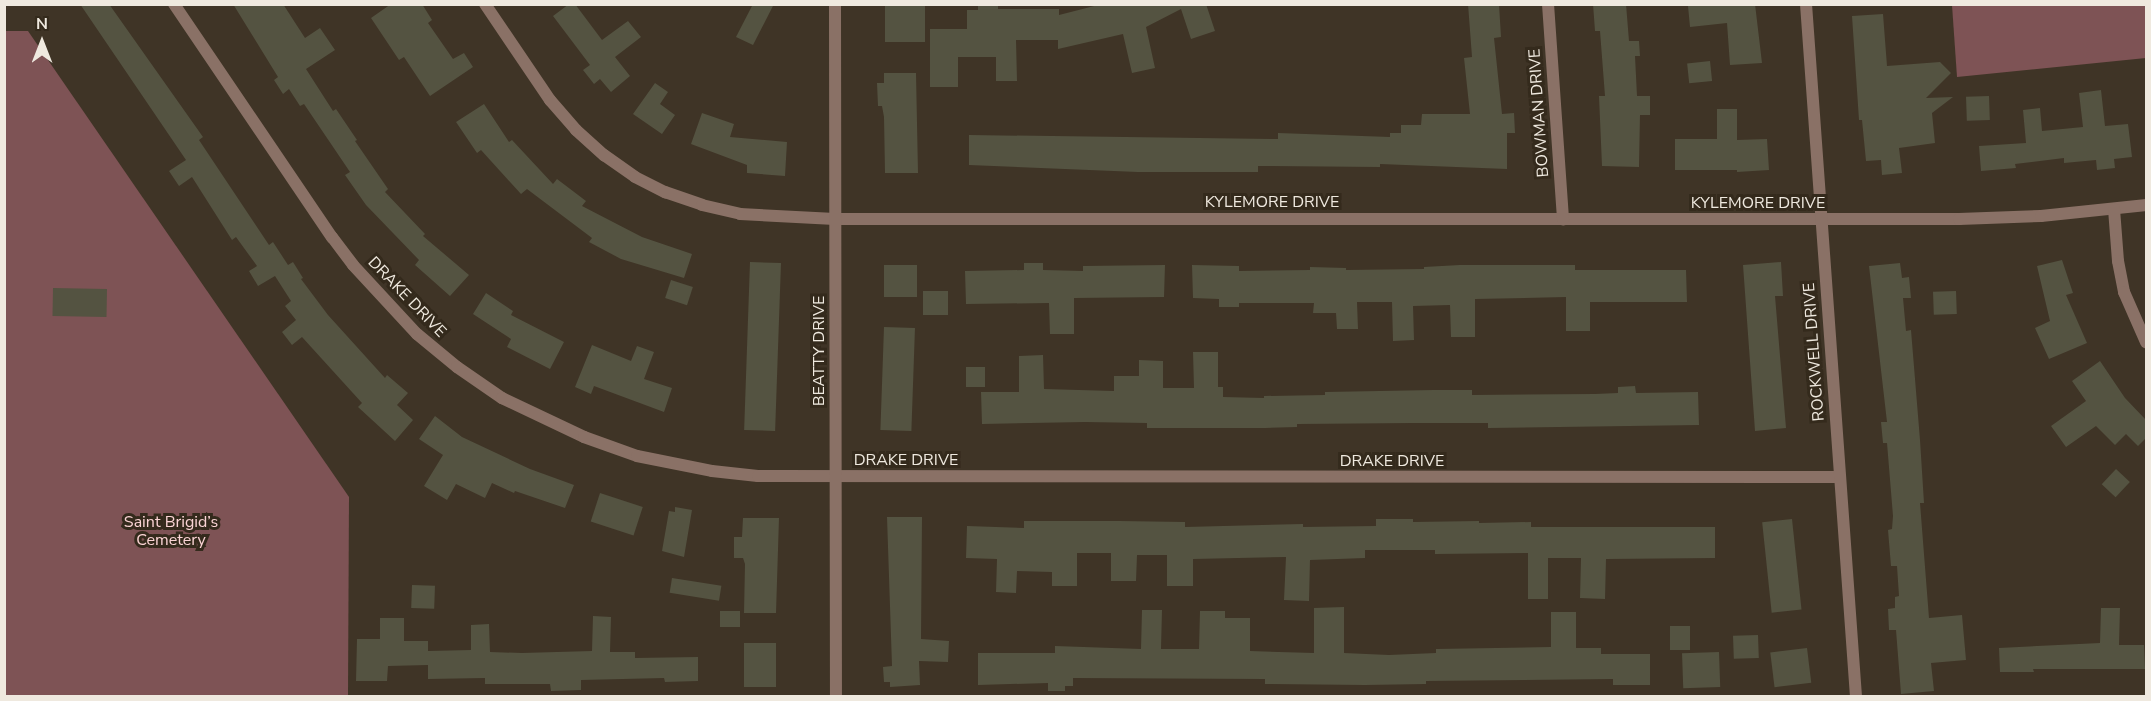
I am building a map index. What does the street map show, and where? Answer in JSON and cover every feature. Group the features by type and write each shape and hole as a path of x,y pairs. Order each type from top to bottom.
{"street":[{"name":"DRAKE DRIVE","path":"174,4 353,265 417,334 457,367 527,411 584,437 638,456 711,471 759,476 1840,477"},
{"name":"KYLEMORE DRIVE","path":"485,4 563,115 604,155 635,177 683,199 740,214 835,219 1821,219 2042,216 2146,206"},
{"name":"BEATTY DRIVE","path":"835,4 836,696"},
{"name":"BOWMAN DRIVE","path":"1548,4 1563,219"},
{"name":"ROCKWELL DRIVE","path":"1806,4 1856,696"},
{"path":"2114,209 2118,261 2124,292 2146,342"}],"green space":[{"path":"1952,5 2146,5 2146,58 1957,77"},
{"name":"Saint Brigid’s Cemetery","path":"4,31 28,31 349,497 348,696 5,696"}],"building":[{"path":"80,4 109,4 203,137 199,140 269,245 273,242 288,265 293,262 303,278 301,279 328,315 385,378 387,375 408,393 397,405 413,420 395,441 358,407 362,403 302,337 292,345 282,332 296,320 285,306 291,301 275,276 258,286 249,271 257,266 236,237 232,240 192,177 179,186 169,171 186,160"},
{"path":"233,4 283,4 305,38 320,28 335,50 306,69 333,111 336,109 357,140 355,141 388,189 385,192 425,234 423,236 469,275 450,296 415,265 419,260 366,205 345,175 350,172 304,104 300,106 289,89 283,94 274,80 278,77"},
{"path":"391,4 422,4 432,20 428,23 453,59 464,53 473,67 430,96 404,57 399,60 371,18"},
{"path":"569,4 575,4 602,40 628,21 641,37 615,57 630,76 611,92 600,79 594,84 583,70 590,65 553,16"},
{"path":"753,4 774,4 753,45 736,37"},
{"path":"1102,4 1206,4 1215,31 1191,39 1181,9 1146,27 1155,68 1132,73 1123,34 1058,49 1058,40 1016,40 1017,81 996,81 996,57 958,57 958,87 930,87 930,29 967,29 967,10 978,10 978,5 998,5 998,9 1059,9 1059,15"},
{"path":"1468,4 1499,4 1501,37 1494,38 1502,114 1514,113 1515,133 1507,133 1507,169 1380,164 1380,167 1258,166 1258,172 1138,172 969,165 969,135 1278,139 1278,133 1390,137 1390,133 1401,133 1401,125 1421,125 1422,114 1470,114 1464,58 1472,57"},
{"path":"1593,4 1626,4 1629,41 1639,41 1640,56 1635,56 1637,96 1650,96 1650,115 1640,115 1639,167 1602,166 1599,96 1605,96 1600,31 1595,31"},
{"path":"1755,4 1762,63 1730,65 1727,23 1690,27 1688,6"},
{"path":"885,6 925,6 925,42 885,42"},
{"path":"1883,14 1887,66 1940,62 1951,73 1926,98 1953,97 1932,113 1935,143 1899,148 1902,173 1882,175 1881,160 1866,161 1862,120 1859,120 1852,16"},
{"path":"1710,61 1712,81 1689,83 1687,63"},
{"path":"884,73 916,73 918,173 885,173 884,117 882,106 878,106 877,83 884,83"},
{"path":"655,83 668,92 660,104 675,115 662,134 633,114"},
{"path":"2101,90 2105,126 2128,124 2132,157 2114,159 2115,168 2097,170 2096,160 2064,163 2064,158 2015,164 2016,168 1981,171 1979,146 2026,143 2023,110 2040,108 2042,131 2083,127 2079,93"},
{"path":"1989,96 1990,120 1967,121 1966,97"},
{"path":"484,104 509,142 512,140 553,184 557,179 586,201 582,206 642,237 692,254 684,278 621,259 589,242 592,238 527,189 521,194 481,150 477,153 456,122"},
{"path":"1717,109 1737,109 1737,140 1767,139 1769,170 1737,172 1737,170 1675,170 1675,139 1717,139"},
{"path":"702,113 734,124 730,137 787,142 785,176 747,173 747,165 691,144"},
{"path":"2062,260 2073,293 2066,295 2087,343 2049,359 2035,328 2050,321 2037,266"},
{"path":"750,262 781,263 775,431 744,430"},
{"path":"1781,262 1783,296 1775,296 1786,428 1755,431 1743,265"},
{"path":"1024,263 1043,263 1043,270 1083,271 1083,266 1165,265 1164,297 1074,298 1074,334 1050,334 1049,303 966,304 965,271 1024,270"},
{"path":"1900,263 1902,278 1909,277 1911,298 1903,298 1906,331 1911,330 1920,440 1924,503 1920,503 1929,618 1962,615 1966,660 1931,663 1934,691 1901,694 1896,630 1889,630 1888,609 1895,608 1895,597 1899,596 1897,566 1891,566 1888,530 1892,529 1893,516 1887,443 1883,443 1881,422 1887,422 1869,266"},
{"path":"884,265 917,265 917,297 884,297"},
{"path":"1192,265 1239,266 1239,271 1310,270 1310,267 1346,268 1346,270 1424,269 1424,267 1460,265 1575,265 1575,270 1686,270 1687,302 1590,302 1590,331 1566,331 1566,297 1475,299 1475,337 1451,337 1450,305 1413,306 1414,340 1393,341 1392,302 1357,302 1358,329 1337,329 1336,313 1313,313 1314,303 1239,303 1239,307 1219,307 1219,299 1193,298"},
{"path":"671,280 693,287 687,305 665,298"},
{"path":"53,288 107,289 107,317 53,316"},
{"path":"923,291 948,291 948,315 923,315"},
{"path":"1956,291 1957,314 1934,315 1933,292"},
{"path":"486,293 513,311 511,315 564,342 550,369 507,347 511,339 473,314"},
{"path":"884,327 915,328 911,431 880,430"},
{"path":"592,345 631,361 637,346 654,352 644,379 672,388 664,412 594,386 591,394 575,387"},
{"path":"1193,352 1218,352 1218,387 1223,387 1223,397 1264,398 1264,396 1325,395 1325,392 1434,390 1472,390 1472,395 1595,394 1618,393 1618,387 1635,386 1636,393 1698,392 1699,425 1488,428 1488,423 1413,423 1297,424 1297,427 1265,428 1147,428 1147,423 982,424 981,392 1019,392 1019,356 1043,355 1044,389 1114,391 1114,376 1139,376 1139,360 1163,361 1163,388 1194,388"},
{"path":"2100,361 2125,398 2146,420 2146,438 2138,446 2126,434 2115,445 2096,426 2066,447 2051,426 2086,401 2072,381"},
{"path":"966,367 985,367 985,387 966,387"},
{"path":"435,416 462,437 530,469 574,485 565,508 515,491 514,493 492,483 485,498 456,484 447,500 424,486 443,455 419,439"},
{"path":"2116,469 2130,482 2116,497 2102,484"},
{"path":"600,493 643,507 634,535 591,522"},
{"path":"675,507 692,510 684,557 662,551 669,511 675,512"},
{"path":"887,517 922,517 921,639 949,641 948,662 919,661 920,685 890,687 890,682 884,682 883,667 892,666"},
{"path":"743,518 779,518 776,613 744,613 745,564 743,558 734,558 734,537 742,537"},
{"path":"1376,519 1413,519 1413,522 1531,522 1531,527 1715,527 1715,558 1606,559 1605,599 1580,598 1581,558 1548,558 1548,599 1528,599 1528,553 1435,554 1435,550 1365,550 1365,558 1310,560 1309,601 1284,600 1286,557 1193,559 1193,586 1167,586 1167,555 1137,555 1136,581 1111,581 1111,553 1077,553 1077,586 1052,586 1052,572 1017,571 1016,593 996,592 997,559 966,558 967,526 1024,528 1024,521 1119,521 1185,522 1185,527 1303,524 1303,527 1376,526"},
{"path":"1792,519 1802,610 1772,613 1762,522"},
{"path":"672,578 721,586 719,601 670,593"},
{"path":"412,585 435,586 434,609 411,608"},
{"path":"1344,607 1344,653 1389,655 1436,653 1436,649 1551,647 1551,612 1576,612 1576,648 1601,648 1601,654 1650,654 1650,685 1613,685 1613,679 1426,681 1426,684 1365,685 1265,684 1265,679 1073,678 1073,686 1065,686 1065,691 1048,691 1048,683 978,685 978,653 1055,653 1055,646 1141,649 1142,610 1162,610 1161,649 1199,649 1200,611 1225,611 1225,618 1250,618 1250,651 1314,653 1314,608"},
{"path":"2101,608 2120,608 2119,645 2144,645 2145,669 2033,669 2034,672 2000,672 1999,648 2100,643"},
{"path":"720,611 740,611 740,627 720,627"},
{"path":"593,616 611,617 610,652 635,652 635,658 698,657 698,681 665,682 664,678 581,680 581,690 551,691 550,684 485,684 485,678 428,679 428,665 388,666 387,681 356,681 357,639 380,639 380,618 404,618 404,641 428,641 428,651 471,650 471,625 489,624 490,652 522,653 592,651"},
{"path":"1670,626 1690,626 1690,650 1670,650"},
{"path":"1758,635 1759,658 1734,659 1733,636"},
{"path":"744,643 776,643 776,687 744,687"},
{"path":"1807,648 1811,683 1775,687 1770,653"},
{"path":"1719,652 1720,687 1683,688 1682,653"}]}
